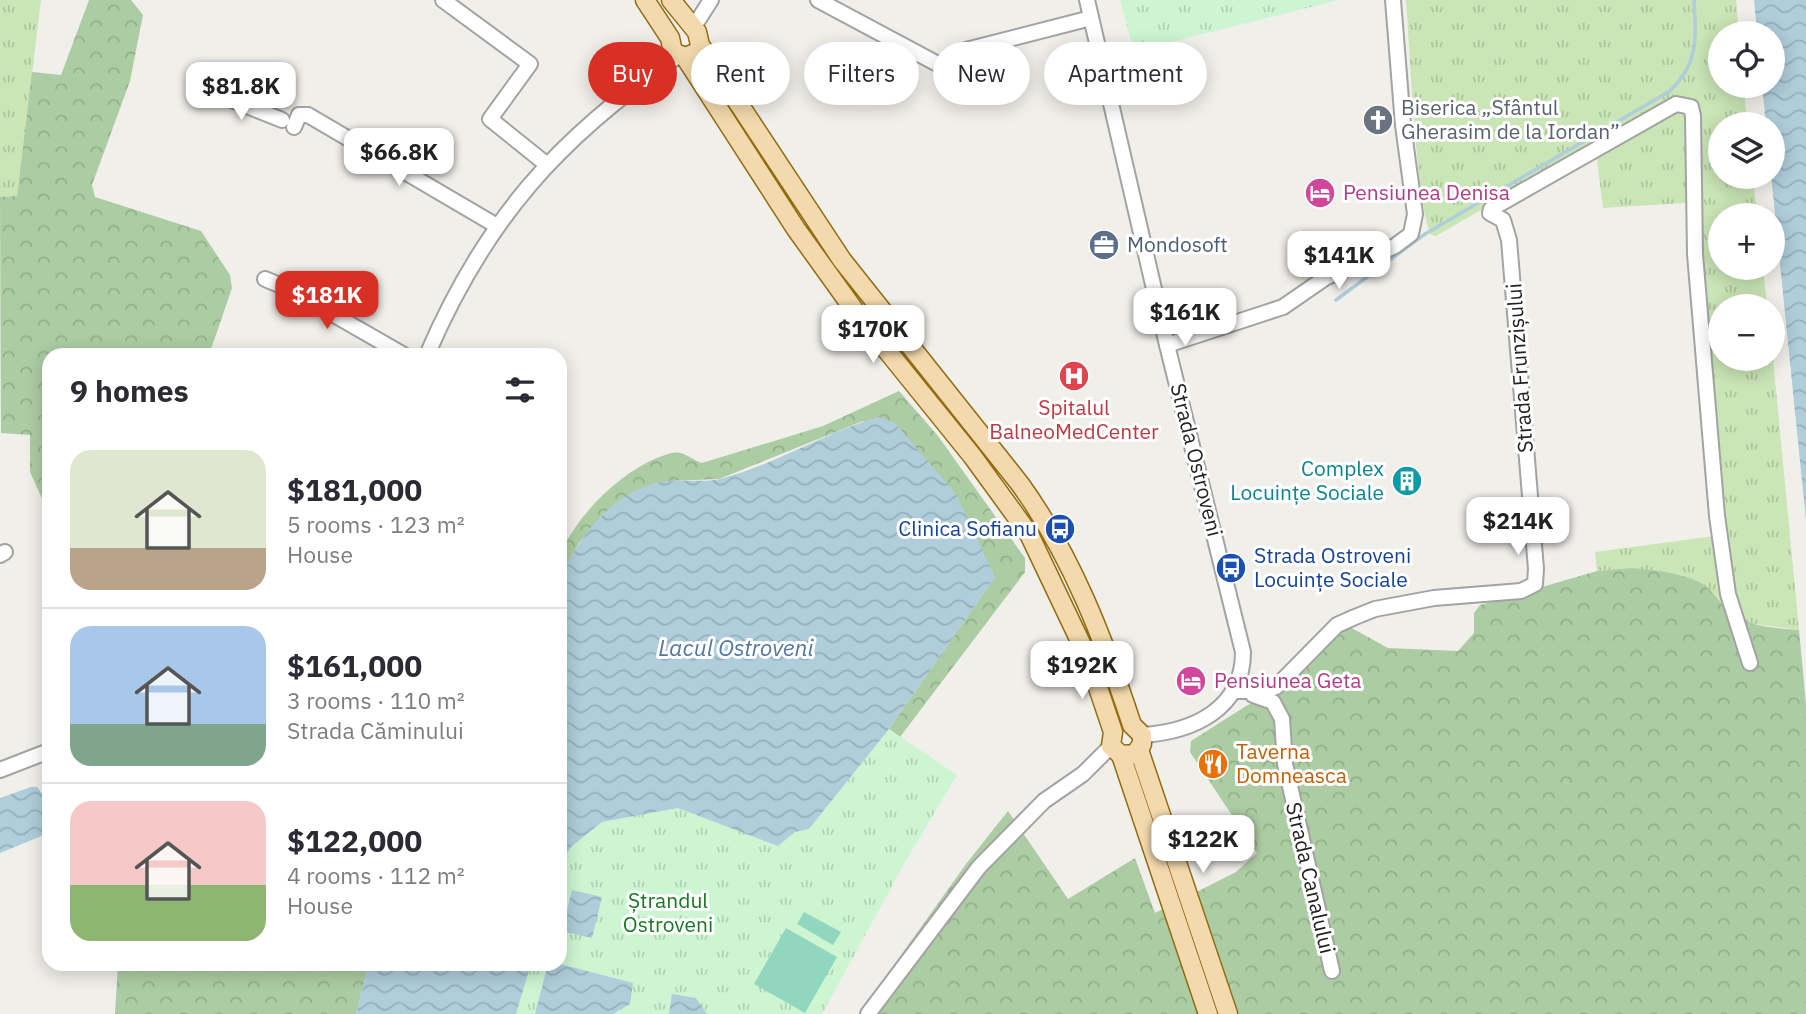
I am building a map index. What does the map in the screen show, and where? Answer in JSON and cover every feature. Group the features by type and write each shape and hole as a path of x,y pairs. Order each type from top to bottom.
{"main road":[{"path":"645,0 672,42"},
{"path":"671,0 842,260 1032,500 1090,610 1138,739 1228,1014"},
{"path":"681,0 688,0"},
{"path":"676,42 675,29 694,33"},
{"path":"677,49 694,54 694,33"},
{"path":"677,50 796,229 1029,534 1080,638 1208,1014"},
{"path":"1116,747 1119,726 1138,739"},
{"path":"1116,747 1131,756 1138,739"}],"street":[{"path":"443,0 530,64 490,119 546,164"},
{"path":"694,33 712,0"},
{"path":"818,0 933,62"},
{"name":"Strada Ostroveni","path":"1087,0 1167,345 1242,641 1243,666 1235,691"},
{"path":"1167,345 1283,307 1325,278 1395,246 1411,233 1415,214 1403,125 1394,0"},
{"path":"997,42 1091,18"},
{"path":"212,92 288,123 299,115 308,115 497,226"},
{"name":"Strada Frunzișului","path":"1235,691 1265,691 1276,687 1337,625 1375,609 1434,598 1521,591 1535,584 1536,569 1509,240 1503,220 1490,213 1491,209 1676,104 1690,107 1693,116 1695,254 1717,516 1728,594 1750,663"},
{"path":"432,348 497,226 546,164 613,105"},
{"path":"265,279 289,289 392,348"},
{"path":"1138,739 1163,742 1218,711 1235,691"},
{"name":"Strada Canalului","path":"1235,691 1265,697 1273,702 1282,719 1284,764 1332,971"},
{"path":"868,1014 973,873 1044,801 1116,747"},
{"path":"0,770 42,754"}],"green space":[{"path":"0,0 41,0 17,196 0,197"},
{"path":"89,0 131,0 143,15 130,81 92,185 95,197 201,231 230,275 232,288 211,348 42,348 42,499 30,472 30,435 1,433 0,197 17,196 32,72 61,75"},
{"path":"1120,0 1339,0 1170,42 1132,42"},
{"path":"1406,0 1736,0 1738,21 1708,21 1708,98 1745,98 1746,112 1708,112 1708,189 1754,189 1756,203 1708,203 1708,280 1764,280 1766,294 1708,294 1708,369 1701,202 1603,208 1595,144 1436,236 1432,235 1422,197"},
{"path":"326,274 367,299 357,315 316,291"},
{"path":"1708,371 1774,371 1799,630 1748,623 1726,609 1630,568 1597,571 1595,552 1715,536"},
{"path":"899,391 938,436 1025,558 1025,572 900,737 889,729 995,577 863,421 719,479 669,481 602,515 579,543 567,564 567,541 581,520 608,491 639,467 676,452 702,463 823,426"},
{"path":"1630,568 1665,572 1691,579 1707,588 1726,609 1742,620 1761,626 1799,630 1806,704 1806,1014 859,1014 966,864 1008,811 1068,899 1135,858 1155,913 1236,872 1257,853 1190,752 1191,741 1246,706 1284,688 1336,633 1348,626 1388,648 1458,651 1474,633 1474,613 1480,605 1597,571"},
{"name":"Ștrandul Ostroveni","path":"889,729 957,775 904,864 822,1014 516,1014 529,971 567,971 567,853 602,822 678,808 778,846 795,832 809,829"},
{"path":"804,912 841,932 833,945 797,924"},
{"path":"786,928 837,957 805,1013 754,984"},
{"path":"118,971 367,971 356,1014 115,1014"}],"water":[{"path":"1754,0 1806,0 1806,521 1781,280 1785,280 1785,203 1774,203 1772,189 1785,189 1785,112 1765,112 1763,98 1785,98 1785,21 1756,21"},
{"name":"Lacul Ostroveni","path":"879,417 895,423 956,494 995,577 889,729 809,829 795,832 778,846 678,808 602,822 567,853 567,565 579,544 602,515 616,503 648,485 667,481 720,479 760,466"},
{"path":"37,787 42,795 42,836 0,853 0,798"},
{"path":"572,890 602,897 592,938 567,932 567,910"},
{"path":"567,966 633,983 630,1004 613,1014 535,1014 546,971 567,971"},
{"path":"367,971 529,971 516,1014 356,1014"},
{"path":"672,994 696,998 707,1014 669,1014"}],"pier":[{"path":"1769,189 1772,189 1774,203 1771,203"},
{"path":"1778,280 1781,280 1783,294 1780,294"},
{"path":"1785,316 1806,524 1803,521 1785,344"}],"waterway":[{"path":"1336,300 1425,234 1670,91 1686,70 1694,49 1694,0"}],"place":[{"name":"Biserica „Sfântul Gherasim de la Iordan”","path":"1378,120"},
{"name":"Pensiunea Denisa","path":"1320,193"},
{"name":"Mondosoft","path":"1104,245"},
{"name":"Spitalul BalneoMedCenter","path":"1074,376"},
{"name":"Complex Locuințe Sociale","path":"1407,481"},
{"name":"Clinica Sofianu","path":"1060,529"},
{"name":"Strada Ostroveni Locuințe Sociale","path":"1231,568"},
{"name":"Pensiunea Geta","path":"1191,681"},
{"name":"Taverna Domneasca","path":"1213,764"}]}
